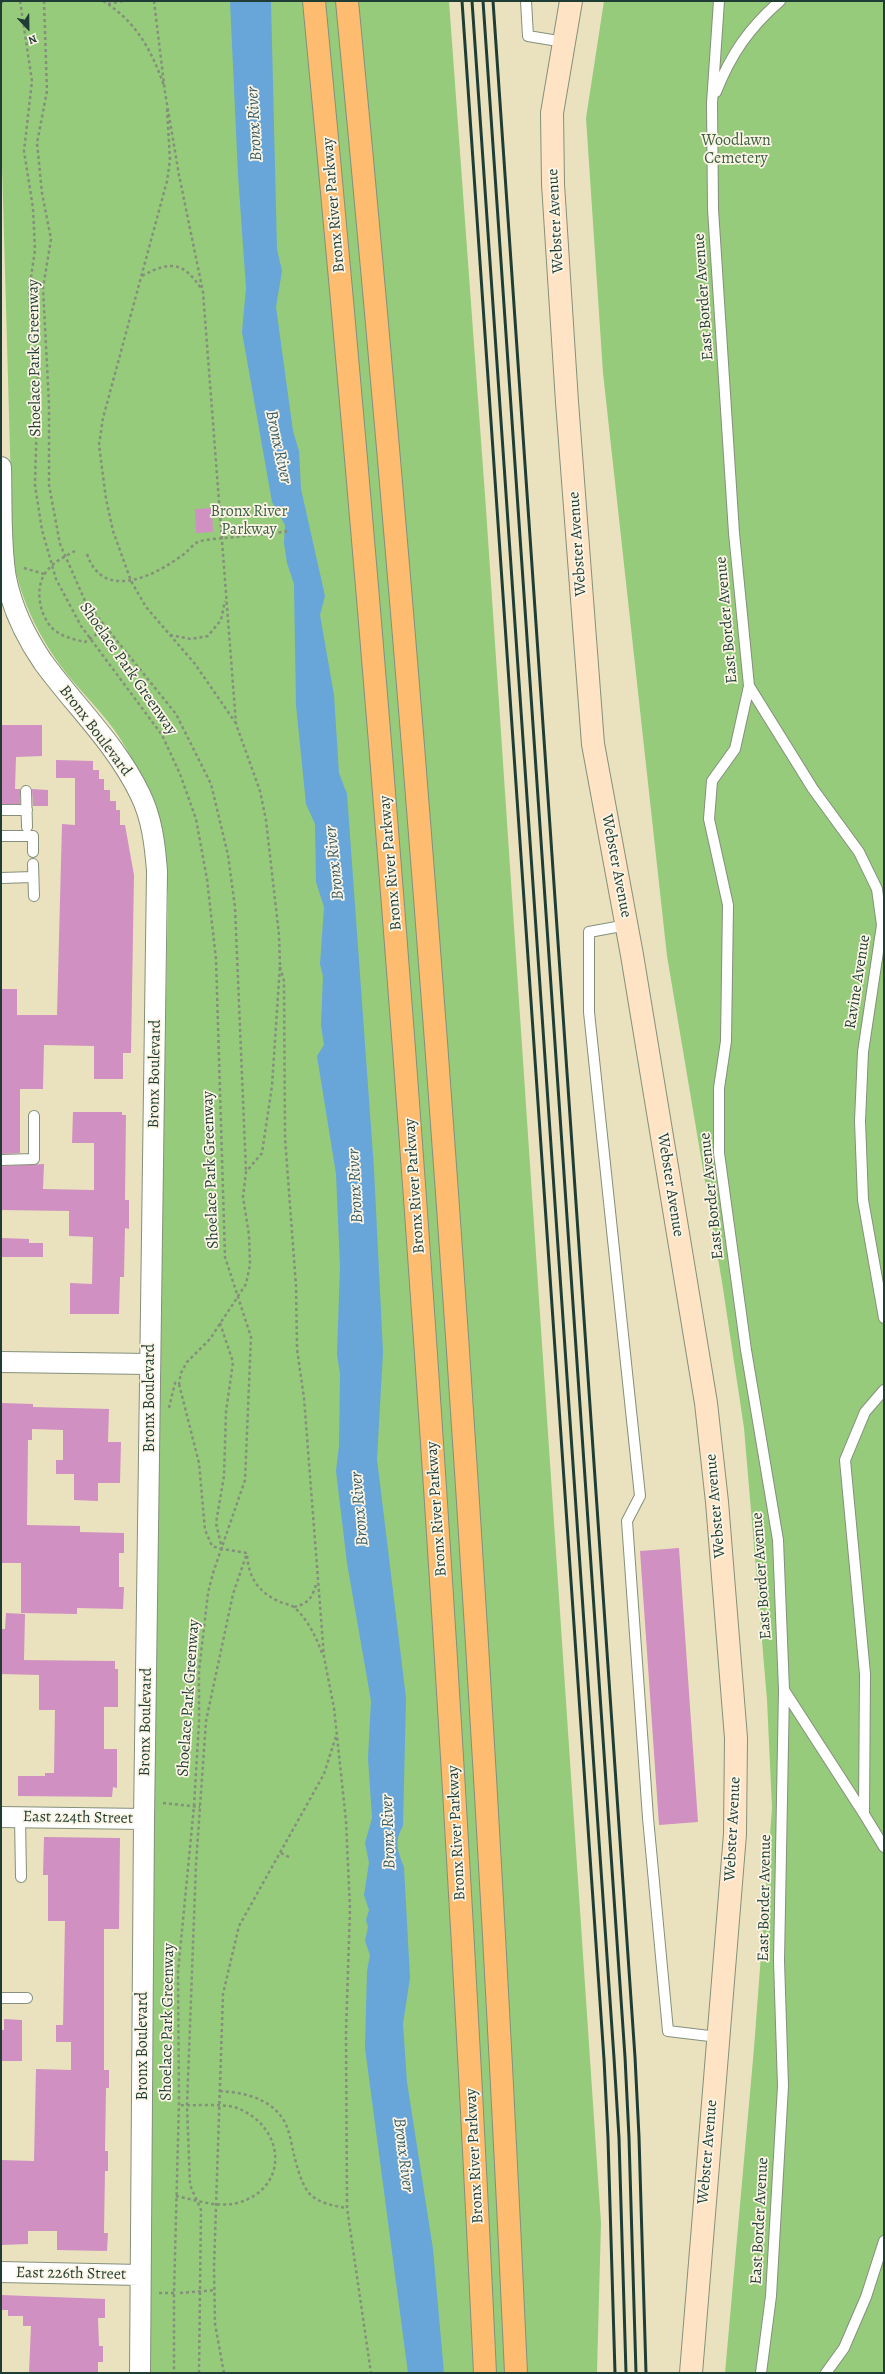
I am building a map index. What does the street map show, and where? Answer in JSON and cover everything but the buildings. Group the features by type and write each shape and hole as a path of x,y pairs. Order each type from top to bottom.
{"highway":[{"name":"Bronx River Parkway","path":"314,1 360,493 416,1194 458,1850 485,2373"},
{"name":"Bronx River Parkway","path":"347,1 401,592 449,1210 488,1823 516,2373"}],"main road":[{"name":"Webster Avenue","path":"571,1 552,113 553,184 567,402 593,744 627,925 706,1403 732,1676 736,1738 737,1800 691,2373"}],"street":[{"name":"Bronx Boulevard","path":"1,467 9,576 18,615 34,649 126,768 141,794 153,838 158,888 144,1819 140,2373"},
{"path":"1,1362 150,1364"},
{"name":"East 224th Street","path":"11,1817 144,1819"},
{"name":"East 226th Street","path":"1,2272 140,2275"}],"lane":[{"path":"526,1 528,36 564,42"},
{"name":"East Border Avenue","path":"719,1 712,103 714,217 734,533 749,686 735,748 712,781 709,819 728,905 726,1041 719,1088 719,1153 746,1350 778,1540 784,1690 779,1960 783,2086 771,2296 761,2373"},
{"path":"712,103 727,63 747,34 780,1"},
{"name":"Ravine Avenue","path":"749,686 813,789 859,852 877,889 882,925 881,947 863,1052 860,1121 863,1200 884,1318"},
{"path":"26,791 27,827"},
{"path":"1,810 27,810"},
{"path":"1,836 33,836 33,852"},
{"path":"33,864 34,896"},
{"path":"1,878 33,877"},
{"path":"627,925 589,932 589,1012 640,1496 627,1521 648,1818 668,2031 718,2036"},
{"path":"1,1160 34,1160 34,1116"},
{"path":"864,1814 864,1674 845,1460 865,1412 884,1390"},
{"path":"784,1690 884,1847"},
{"path":"11,1817 21,1877"},
{"path":"1,1998 27,1998"},
{"path":"826,2373 844,2348 866,2297 884,2241"}],"path":[{"name":"Shoelace Park Greenway","path":"20,1 32,81 24,151 33,208 35,250 29,292 33,347 38,376 35,485 42,530 53,564 56,579 70,609 162,735 180,774 196,819 207,879 216,959 225,1257 239,1296 251,1337 245,1480 208,1593 199,1671 199,1722 194,1806 178,1972 179,2105 174,2294 174,2373"},
{"name":"Shoelace Park Greenway","path":"44,1 47,91 36,143 42,193 51,239 43,288 49,404 49,485 60,544 85,601 176,714 211,784 228,855 235,907 246,1172 242,1197 249,1236 250,1265 246,1284 239,1296 199,1352 188,1362 181,1373 179,1384 175,1383 172,1403 168,1411"},
{"path":"103,1 139,32 155,61 165,92 170,160 142,276 116,364 99,445 106,499 113,531 131,580 146,607 195,664 236,724"},
{"path":"108,4 123,1"},
{"path":"154,1 165,92 179,175 203,292 236,724 260,792 266,820 279,935 280,965 272,1086 266,1131 262,1153 246,1172"},
{"path":"142,276 158,267 175,266 191,274 203,292"},
{"path":"87,554 91,567 104,579 122,582 131,580 169,564 185,553 197,542 289,531"},
{"path":"75,551 53,564 44,574 39,598 44,617 52,627 74,640 84,642 106,628"},
{"path":"9,576 44,574"},
{"path":"170,635 191,639 208,636 221,620 226,598"},
{"path":"280,965 284,981 285,1138 296,1286 297,1349 304,1398 324,1657 337,1734 346,1821 350,1909 346,2032 347,2208 371,2373"},
{"path":"220,1323 233,1362 226,1412 224,1476 216,1522 222,1549"},
{"path":"179,1384 199,1463 205,1530 212,1546 247,1553"},
{"path":"247,1553 248,1565 253,1580 266,1594 294,1607 317,1639 324,1657"},
{"path":"199,2373 201,2210 190,2185 187,2106 196,1864 206,1721 233,1594 247,1553"},
{"path":"294,1607 305,1604 312,1599 318,1580"},
{"path":"224,2373 215,2324 216,2205 223,1994 239,1926 324,1774 337,1734"},
{"name":"East 224th Street","path":"144,1819 154,1802 194,1806"},
{"path":"194,1806 200,1807"},
{"path":"281,1852 289,1857"},
{"path":"220,2091 240,2092 270,2106 281,2115 287,2127 297,2167 309,2192 327,2204 347,2208"},
{"path":"176,2196 216,2205 235,2203 250,2198 262,2190 271,2174 277,2156 271,2139 263,2124 235,2107 179,2105"},
{"path":"180,2293 215,2290"},
{"path":"169,2294 174,2294"}],"green space":[{"name":"Bronx River Parkway","path":"1,1 449,1 486,509 601,2223 597,2373 147,2373 154,1818 154,1628 168,895 160,838 143,782 126,748 114,729 60,666 42,637 21,590 13,557 1,129"},
{"name":"Woodlawn Cemetery","path":"604,1 884,1 884,2373 725,2373 754,2048 772,1808 767,1700 744,1428 722,1282 667,956 603,373 586,118"}],"water":[{"name":"Bronx River","path":"230,1 271,1 277,249 282,271 276,307 293,431 299,451 301,489 325,596 320,615 334,695 339,773 347,794 374,1169 383,1352 377,1459 406,1698 403,1826 398,1837 398,1850 404,1867 410,1978 403,2024 407,2082 433,2249 444,2373 408,2373 365,2048 367,1971 370,1955 365,1941 368,1927 366,1920 369,1910 364,1895 369,1863 365,1843 372,1818 368,1758 371,1701 347,1563 336,1471 339,1446 340,1374 337,1354 340,1267 336,1174 317,1056 324,1045 321,1025 323,976 320,964 324,907 316,882 315,824 306,804 296,705 294,584 287,563 284,543 285,525 272,502 242,332 246,288 238,175"}],"railway":[{"path":"462,1 604,2059 608,2138 615,2373"},
{"path":"472,1 614,2058 619,2138 626,2373"},
{"path":"483,1 625,2057 636,2373"},
{"path":"493,1 635,2057 639,2137 646,2373"}]}
